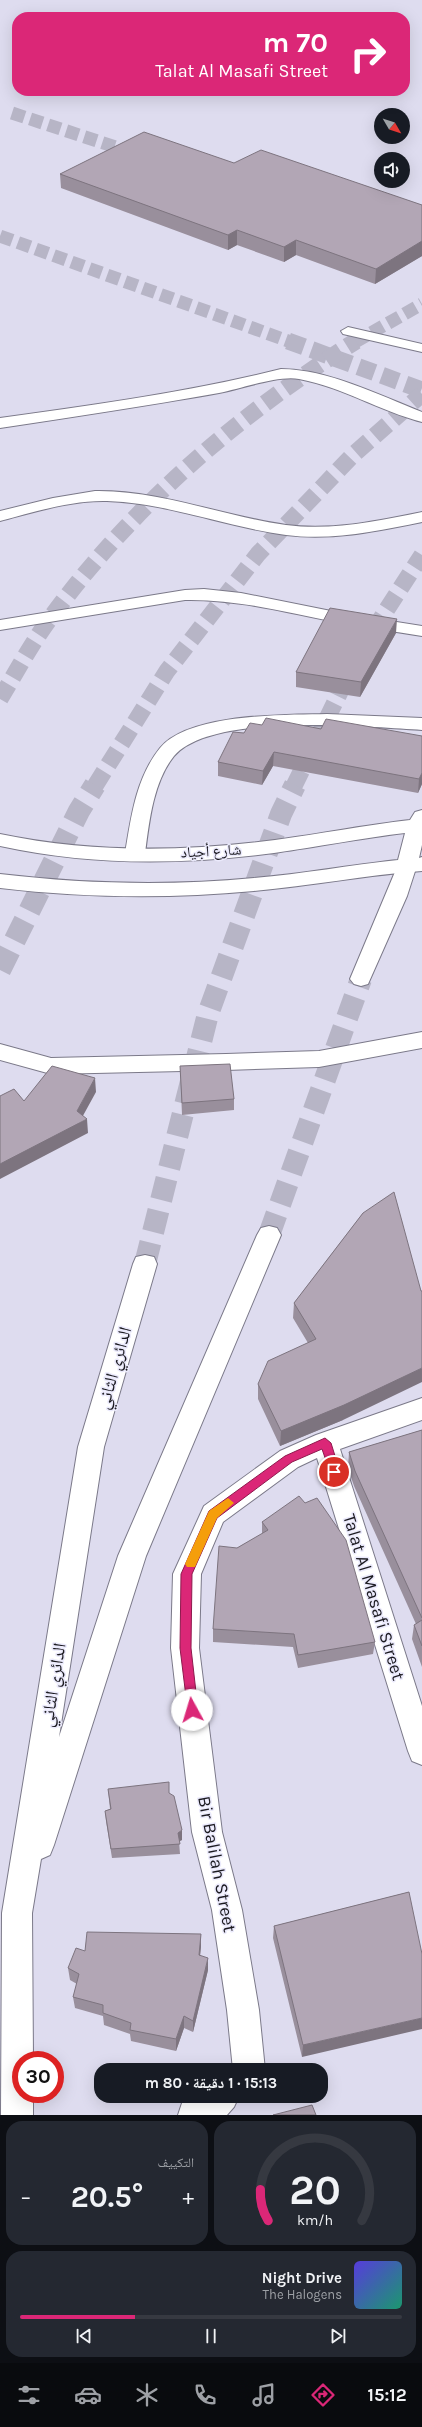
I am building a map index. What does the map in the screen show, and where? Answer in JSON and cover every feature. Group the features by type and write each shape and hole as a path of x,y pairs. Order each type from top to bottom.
{"main road":[{"path":"348,331 422,348"},
{"path":"0,423 134,404 281,374 299,374 356,391 422,417"},
{"path":"0,516 68,501 107,496 158,503 287,530 319,532 349,530 422,517"},
{"path":"0,625 185,595 214,593 282,604 335,617 422,631"},
{"path":"135,854 141,816 158,767 169,750 188,736 217,726 307,720 422,724"},
{"path":"361,979 414,864 420,822"},
{"name":"شارع أجياد","path":"0,840 66,852 135,854 254,849 420,822"},
{"path":"0,881 42,887 148,891 290,881 414,864"},
{"path":"0,1052 51,1066 226,1062 319,1059 422,1040"},
{"path":"17,1913 132,1556 269,1235"},
{"name":"الدائري الثاني","path":"17,2115 17,1913 91,1447 145,1264"},
{"name":"Bir Balilah Street","path":"248,2063 243,2010 227,1910 207,1832 185,1648 187,1574 213,1514 289,1459 325,1443 422,1409"},
{"name":"Talat Al Masafi Street","path":"325,1443 422,1751"},
{"path":"194,2115 212,2107 216,2103"}],"building":[{"path":"144,132 234,163 261,150 422,205 422,241 376,269 296,240 284,247 237,230 228,235 60,174"},
{"path":"330,608 397,619 361,682 296,672"},
{"path":"266,718 321,729 326,719 422,736 422,773 419,779 274,752 263,771 218,762 233,732 244,733 250,723 262,725"},
{"path":"230,1064 234,1099 182,1103 180,1066"},
{"path":"52,1066 95,1078 77,1111 87,1119 0,1164 0,1096 14,1089 24,1101"},
{"path":"394,1192 422,1291 422,1368 344,1405 281,1431 258,1384 268,1361 316,1339 294,1303 363,1213"},
{"path":"422,1430 422,1618 355,1471 349,1452"},
{"path":"299,1496 305,1503 317,1498 346,1540 375,1642 298,1655 294,1634 213,1629 219,1546 237,1548 268,1530 262,1522"},
{"path":"422,1620 422,1646 414,1625"},
{"path":"169,1782 169,1793 174,1796 182,1830 178,1833 180,1844 111,1849 105,1811 111,1809 108,1789"},
{"path":"409,1892 422,1954 422,2018 303,2045 274,1926"},
{"path":"87,1932 201,1934 199,1955 208,1958 193,2021 184,2016 176,2039 130,2030 131,2023 103,2013 103,2005 73,1997 79,1974 68,1968 76,1948 85,1951"},
{"path":"312,2105 316,2115 273,2115"}],"tunnel":[{"path":"12,113 143,156"},
{"path":"0,236 291,342"},
{"path":"355,342 422,304"},
{"path":"288,341 422,390"},
{"path":"0,699 46,624 78,582 149,504 227,433 312,370 356,341"},
{"path":"95,786 167,671 258,554 353,455 422,394"},
{"path":"294,786 360,651 422,555"},
{"path":"0,970 79,811 95,785"},
{"path":"145,1264 208,1014 281,814 295,785"},
{"path":"269,1235 361,979"}],"slow traffic":[{"path":"191,1564 213,1514 228,1503"}],"route":[{"path":"192,1710 185,1648 187,1574 213,1514 289,1459 325,1443 334,1472"}]}
